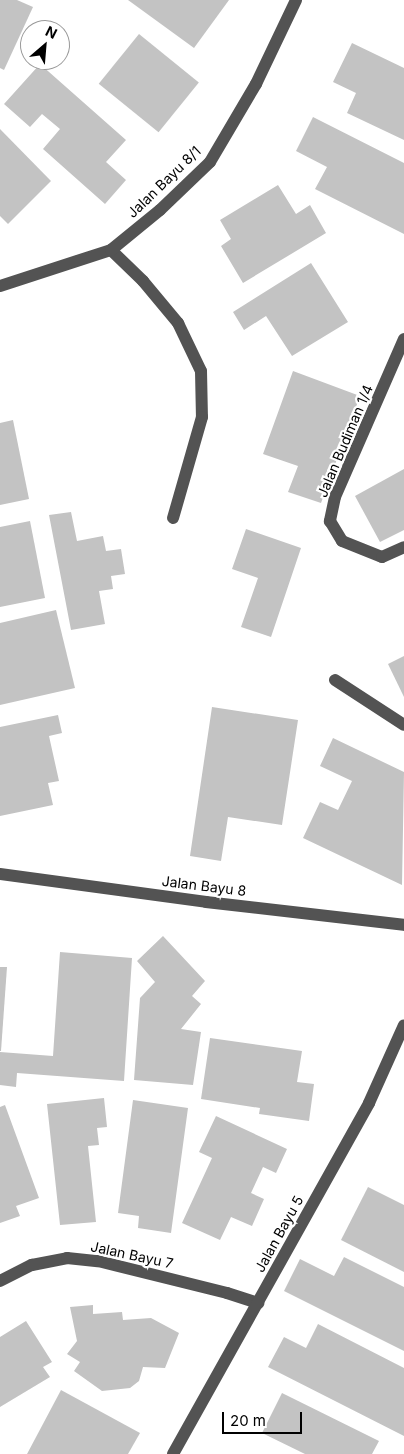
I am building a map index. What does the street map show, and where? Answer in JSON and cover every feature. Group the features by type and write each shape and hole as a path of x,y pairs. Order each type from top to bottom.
{"street":[{"name":"Jalan Bayu 8/1","path":"0,286 111,250 160,210 210,162 256,84 296,0"},
{"path":"111,250 142,281 178,322 201,372 202,417 173,518"},
{"name":"Jalan Budiman 1/4","path":"404,339 335,497 330,521 342,541 382,557 404,547"},
{"path":"335,680 404,724"},
{"name":"Jalan Bayu 8","path":"0,874 206,902 404,925"},
{"name":"Jalan Bayu 5","path":"173,1454 369,1103 404,1025"},
{"name":"Jalan Bayu 7","path":"0,1281 32,1265 67,1258 98,1261 227,1293 258,1303"}],"building":[{"path":"0,0 17,0 33,7 27,20 20,20 20,35 4,70 0,68"},
{"path":"128,0 229,0 194,48"},
{"path":"139,34 199,82 159,132 99,84"},
{"path":"352,43 404,68 404,140 347,113 356,93 333,82"},
{"path":"35,70 47,70 126,140 106,162 126,180 105,204 43,149 60,129 42,114 30,127 4,104"},
{"path":"313,117 404,163 404,234 315,189 327,167 296,151"},
{"path":"0,129 51,181 8,224 0,216"},
{"path":"278,185 296,214 310,205 326,233 243,283 221,246 231,239 220,220"},
{"path":"311,263 348,322 292,356 266,316 244,330 233,312"},
{"path":"293,371 360,396 321,503 288,492 298,466 263,454"},
{"path":"13,420 29,499 0,505 0,423"},
{"path":"404,469 404,530 380,542 355,496"},
{"path":"71,512 77,541 103,536 106,551 121,549 125,574 111,576 113,589 99,591 105,624 71,630 49,515"},
{"path":"30,521 45,598 0,607 0,527"},
{"path":"246,529 301,548 271,637 241,627 258,578 232,569"},
{"path":"56,610 75,688 0,705 0,623"},
{"path":"404,656 404,697 388,664"},
{"path":"212,707 298,720 282,825 228,817 221,861 190,856"},
{"path":"58,715 62,733 49,736 59,781 48,783 53,805 0,816 0,727"},
{"path":"333,738 404,772 402,885 303,838 320,802 338,810 352,781 320,766"},
{"path":"163,936 205,981 192,996 201,1004 181,1029 201,1032 193,1085 134,1080 140,998 155,982 137,961"},
{"path":"60,952 132,958 124,1081 17,1073 16,1087 0,1085 0,1052 53,1056"},
{"path":"0,967 7,967 1,1051 0,1051"},
{"path":"210,1038 302,1051 297,1082 314,1084 309,1121 259,1114 260,1108 201,1099"},
{"path":"104,1098 107,1127 97,1128 99,1145 88,1146 96,1222 60,1225 47,1104"},
{"path":"133,1100 188,1108 171,1233 138,1228 139,1216 118,1213"},
{"path":"5,1105 39,1198 16,1206 20,1216 0,1223 0,1107"},
{"path":"216,1116 287,1149 276,1173 263,1167 251,1193 264,1199 252,1226 231,1217 220,1240 182,1223 212,1158 199,1152"},
{"path":"368,1187 404,1205 404,1272 341,1240"},
{"path":"344,1257 404,1287 404,1351 284,1291 300,1259 334,1276"},
{"path":"93,1305 93,1314 122,1312 123,1320 151,1318 179,1333 165,1368 143,1367 139,1381 130,1388 102,1391 74,1371 80,1362 67,1354 77,1341 70,1307"},
{"path":"26,1321 52,1362 43,1367 50,1377 0,1407 0,1337"},
{"path":"318,1324 404,1368 404,1436 268,1367 284,1337 306,1348"},
{"path":"61,1390 140,1433 128,1454 27,1454"},
{"path":"282,1393 379,1441 372,1454 305,1454 262,1433"}]}
